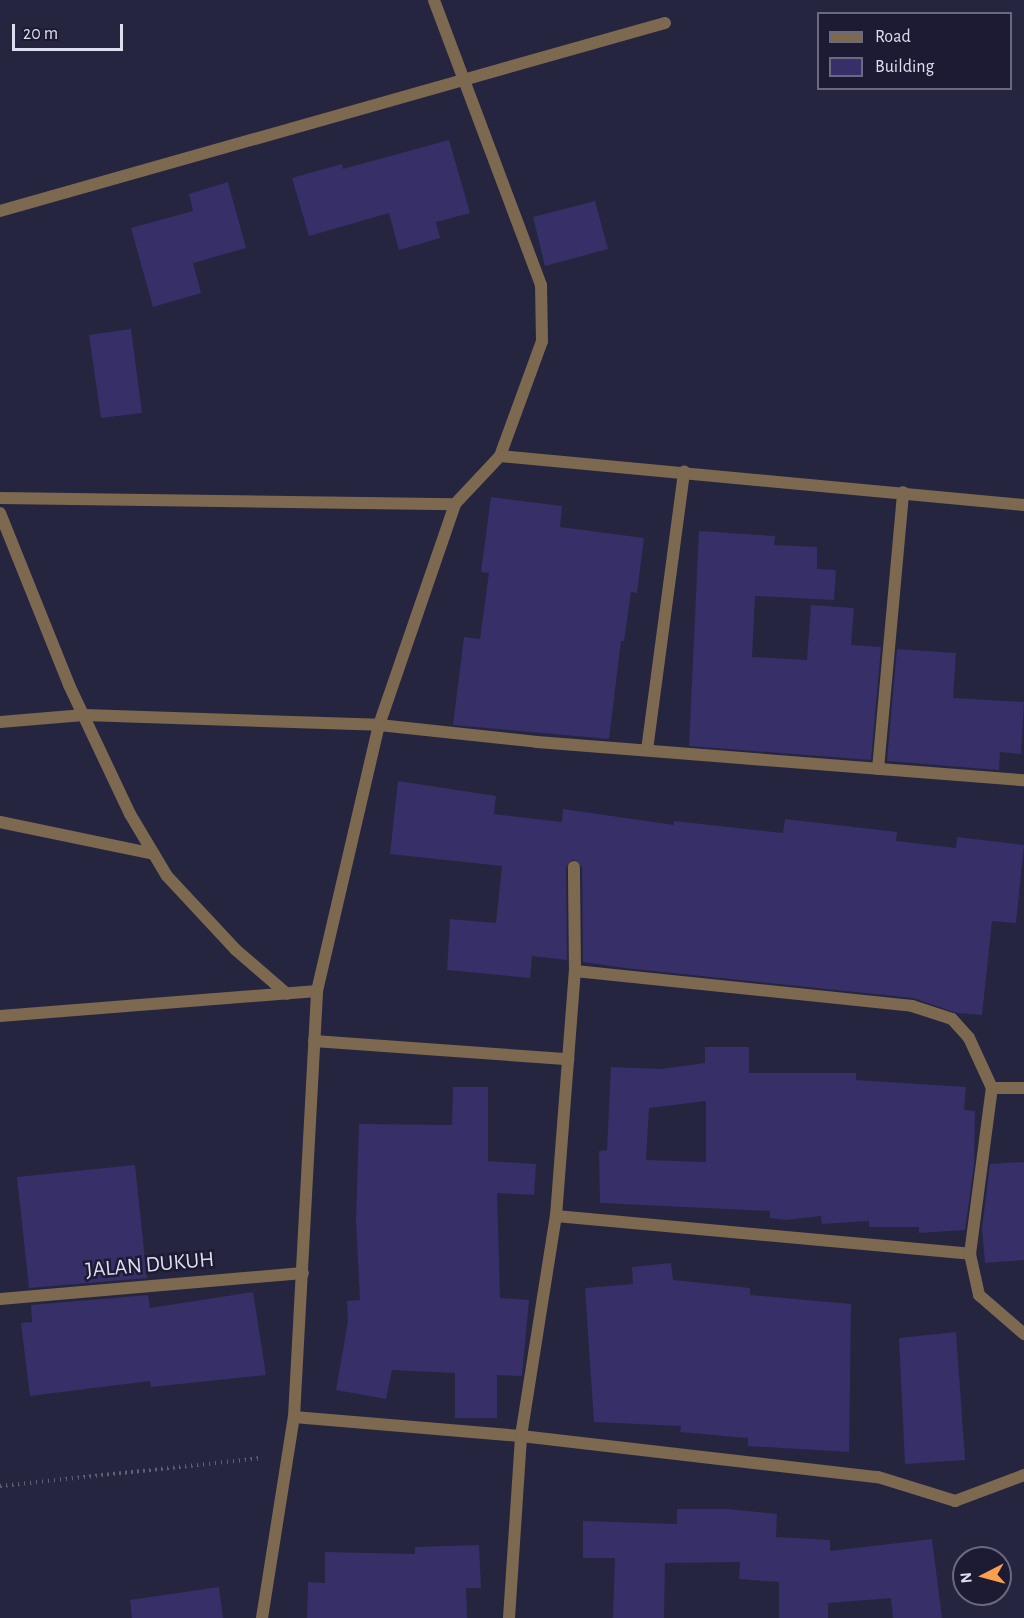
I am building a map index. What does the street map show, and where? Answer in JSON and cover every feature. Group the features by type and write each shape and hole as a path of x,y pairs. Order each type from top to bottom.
{"street":[{"path":"262,1618 294,1417 317,991 379,725 454,504 500,456 542,341 541,285 434,0"},
{"path":"0,211 665,23"},
{"path":"500,456 684,471 1024,505"},
{"path":"647,750 684,471"},
{"path":"878,769 903,492"},
{"path":"0,498 454,504"},
{"path":"0,513 84,715 130,814 167,876 236,950 287,994"},
{"path":"0,722 84,715 379,725 647,750 1024,780"},
{"path":"0,822 154,854"},
{"path":"509,1618 521,1436 556,1215 575,971 574,867"},
{"path":"575,971 912,1006 952,1019 969,1038 992,1088 970,1254 979,1295 1024,1334"},
{"path":"0,1016 317,991"},
{"path":"314,1041 568,1059"},
{"path":"992,1088 1024,1088"},
{"path":"556,1215 970,1254"},
{"name":"JALAN DUKUH","path":"0,1299 303,1273"},
{"path":"294,1417 521,1436 878,1477 955,1501 1024,1475"}],"path":[{"path":"0,1486 286,1456"}],"building":[{"path":"449,140 470,213 436,222 440,238 399,250 389,213 309,236 292,178 342,164 343,169"},
{"path":"228,182 246,248 193,263 201,293 153,307 131,228 193,211 189,194"},
{"path":"595,201 608,249 545,266 533,217"},
{"path":"131,329 142,413 101,418 89,335"},
{"path":"491,497 562,506 560,527 644,538 637,593 631,592 624,641 621,641 609,739 453,725 464,637 480,639 489,573 481,572"},
{"path":"699,531 775,536 774,545 817,547 817,569 836,570 834,600 755,596 752,657 807,660 811,605 854,608 851,645 881,647 871,760 689,746"},
{"path":"897,649 956,653 953,698 1024,702 1021,754 1000,752 999,770 887,761"},
{"path":"398,781 496,796 494,814 562,822 563,809 674,825 674,821 783,833 785,819 897,832 896,841 956,848 957,837 1024,845 1016,923 992,921 982,1015 957,1013 913,998 583,962 582,867 573,859 566,867 567,960 532,956 530,978 447,970 450,919 496,923 502,866 390,854"},
{"path":"705,1047 749,1047 749,1073 856,1073 856,1080 966,1087 964,1110 975,1111 974,1165 965,1230 919,1233 919,1227 869,1227 869,1221 822,1224 821,1216 786,1220 770,1218 770,1211 600,1203 599,1151 607,1150 611,1067 662,1069 705,1063","holes":["706,1101 706,1162 646,1160 649,1108"]},
{"path":"453,1087 488,1087 488,1161 536,1164 534,1195 497,1193 500,1298 529,1300 522,1376 497,1375 497,1418 455,1418 455,1373 392,1370 386,1399 336,1390 348,1321 347,1301 360,1300 356,1221 359,1124 452,1125"},
{"path":"1024,1162 1024,1260 985,1263 982,1228 990,1164"},
{"path":"135,1165 147,1278 29,1288 17,1177"},
{"path":"671,1263 673,1280 750,1288 750,1295 851,1304 849,1452 748,1446 748,1438 680,1432 681,1426 594,1422 585,1288 633,1284 632,1267"},
{"path":"253,1292 266,1375 151,1387 150,1381 30,1396 21,1323 32,1322 31,1305 148,1295 150,1308"},
{"path":"956,1332 965,1460 905,1464 899,1338"},
{"path":"677,1509 728,1509 777,1514 776,1537 830,1540 830,1551 932,1539 942,1618 893,1618 891,1598 828,1603 828,1618 779,1618 779,1582 739,1579 740,1562 665,1563 664,1618 613,1618 615,1558 583,1558 583,1521 677,1524"},
{"path":"479,1545 481,1588 466,1588 467,1618 307,1618 308,1582 325,1583 325,1552 415,1554 415,1547"},
{"path":"219,1587 223,1618 132,1618 130,1600"}]}
